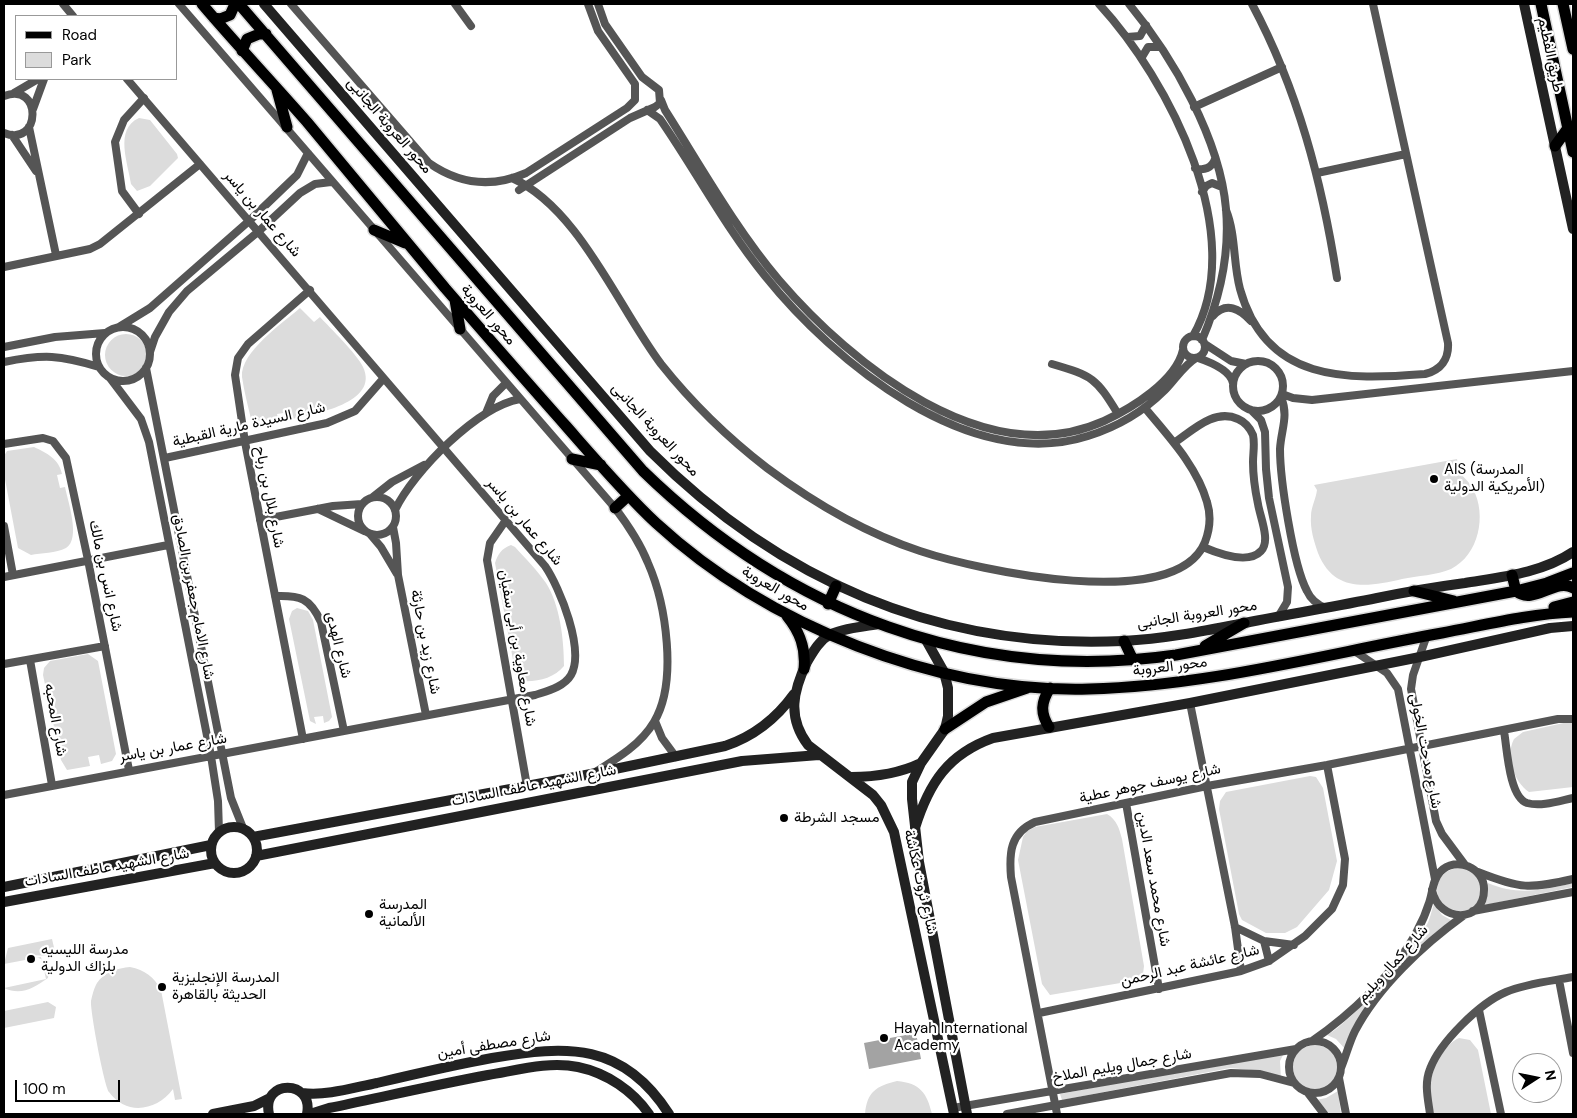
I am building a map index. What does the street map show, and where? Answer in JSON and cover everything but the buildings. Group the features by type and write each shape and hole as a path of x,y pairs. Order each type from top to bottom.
{"main road":[{"name":"محور العروبة","path":"202,4 276,88 454,298 628,496 689,551 723,576 786,614 830,635 888,657 944,672 1050,688 1113,688 1178,683 1507,620 1573,612"},
{"path":"214,18 220,19 230,15 237,4"},
{"name":"محور العروبة","path":"237,4 266,34 643,471 675,502 722,541 782,579 828,604 878,624 926,640 985,652 1024,658 1074,661 1133,660 1197,651 1516,591 1548,583 1573,573"},
{"path":"1541,4 1573,152"},
{"path":"1564,4 1573,49"},
{"path":"242,51 247,39 253,35 266,34"},
{"path":"276,88 287,128"},
{"path":"1555,146 1568,128"},
{"path":"374,230 408,244"},
{"path":"454,298 460,329"},
{"path":"572,460 601,465"},
{"path":"615,508 628,496"},
{"path":"1512,575 1516,591 1523,596 1563,586 1573,588"},
{"path":"828,604 836,586"},
{"path":"1414,591 1458,602"},
{"path":"1507,620 1527,611 1564,606 1573,602"},
{"path":"786,614 799,634 803,645 804,669"},
{"path":"1197,651 1244,623"},
{"path":"1124,641 1133,660"},
{"path":"945,730 986,702 1032,686"},
{"path":"1049,727 1044,718 1042,708 1044,697 1050,688"}],"street":[{"path":"63,4 73,15"},
{"path":"179,4 287,128 331,182 615,508"},
{"name":"محور العروبة الجانبى","path":"264,4 650,451 677,478 736,527 801,568 836,586 906,613 980,632 1051,641 1124,641 1184,635 1414,591 1512,575 1547,565 1573,552"},
{"path":"291,4 429,163 453,177 471,182 490,182 512,178 534,168 627,108 635,100 635,84 598,31 588,4"},
{"path":"455,4 471,26"},
{"path":"598,4 605,24 642,77 659,90 665,110 741,228 778,278 822,325 866,361 921,399 965,421 994,430 1020,435 1054,434 1087,428 1118,414 1138,402 1160,384 1178,363 1184,350 1185,341 1193,336 1207,306 1213,272 1213,249 1202,192 1195,168 1168,102 1142,58 1099,4"},
{"path":"1129,4 1146,24 1194,106 1215,159 1233,235 1241,291 1259,329"},
{"path":"1252,4 1282,67 1301,116 1318,173 1337,278"},
{"path":"1212,318 1219,310 1236,308 1273,345 1295,362 1333,375 1370,378 1425,374 1442,365 1448,354 1448,342 1373,4"},
{"name":"طريق الفطيم","path":"1524,4 1573,229"},
{"path":"1127,37 1140,36 1146,24"},
{"path":"1142,58 1148,47 1160,47"},
{"path":"1194,106 1282,67"},
{"path":"4,95 14,93 36,80"},
{"path":"44,80 33,109 29,128 35,149 36,171 56,255"},
{"name":"شارع عمار بن ياسر","path":"4,794 512,700 549,690 567,681 573,670 576,658 564,604 556,584 545,566 383,380 310,290 128,80"},
{"path":"14,93 28,100 33,109"},
{"path":"139,214 122,191 116,142 124,120 144,98"},
{"path":"519,190 624,121 655,107 661,100"},
{"path":"647,110 660,119 743,247 764,275 814,330 860,369 929,414 971,432 1000,441 1030,444 1053,443 1086,437 1111,427 1145,408 1204,352 1204,342 1222,282 1226,210"},
{"path":"8,134 18,134 29,128"},
{"path":"8,134 36,171"},
{"path":"4,347 54,338 105,333 119,327 150,308 297,176 308,153"},
{"path":"1318,173 1406,154"},
{"path":"1195,168 1206,169 1212,165 1215,159"},
{"path":"4,267 100,244 200,164"},
{"path":"512,178 528,185 544,197 573,231 662,364 708,416 733,440 788,483 854,523 918,550 947,560 1012,574 1069,580 1129,580 1169,575 1188,565 1203,547 1210,528 1207,502 1197,480 1174,443 1145,408"},
{"path":"4,362 29,357 54,356 99,367 110,378 126,381 134,379 146,368 154,337 177,301 307,188 331,182"},
{"path":"1202,192 1206,186 1212,183 1222,187"},
{"name":"شارع بلال بن رباح","path":"303,739 245,442 235,375 238,358 248,344 310,290"},
{"path":"119,327 140,332 148,344 150,352"},
{"path":"99,367 96,349 105,333"},
{"path":"1193,336 1231,361 1246,364 1258,361 1277,369 1283,380 1282,395 1286,411 1281,439 1281,458 1294,544 1306,589 1316,603 1326,608"},
{"path":"1184,350 1188,357 1197,358 1226,372 1233,383 1236,398 1242,406 1251,410 1266,410 1275,405 1282,395"},
{"path":"860,369 866,361"},
{"path":"1052,364 1092,378 1101,386 1118,414"},
{"path":"1233,383 1236,374 1246,364"},
{"name":"شارع الامام جعفر بن الصادق","path":"146,368 224,753 231,798 243,828"},
{"path":"1282,395 1306,400 1573,371"},
{"name":"شارع الامام جعفر بن الصادق","path":"110,378 132,405 145,429 211,756 218,802 219,832"},
{"name":"شارع السيدة مارية القبطية","path":"165,458 316,426 346,416 364,402 383,380"},
{"path":"486,413 493,396 506,383"},
{"path":"362,504 358,518 367,533 385,534 396,522 395,510 408,486 443,448 486,413 506,402 520,399"},
{"path":"1251,410 1260,420 1266,432 1266,469 1269,498 1288,587 1288,602 1278,617"},
{"path":"1174,443 1206,421 1221,416 1241,420 1249,428 1253,437 1255,486 1265,537 1264,547 1257,555 1242,556 1218,553 1203,547"},
{"path":"1108,419 1111,427"},
{"name":"شارع انس بن مالك","path":"4,444 43,438 53,441 66,458 129,770"},
{"path":"260,520 318,509 362,504 403,475 426,465"},
{"path":"373,498 386,499 395,510"},
{"name":"شارع الشهيد عاطف السادات","path":"591,774 624,754 655,721 668,676 665,634 649,564 638,542 615,508"},
{"name":"شارع زيد بن حارثة","path":"318,509 367,533 381,546 398,574"},
{"name":"شارع معاوية بن أبى سفيان","path":"506,520 490,544 487,560 527,786"},
{"path":"4,526 13,575"},
{"name":"شارع زيد بن حارثة","path":"393,527 398,574 426,715"},
{"path":"4,577 168,545"},
{"name":"شارع الهدى","path":"275,596 300,598 307,601 315,610 320,622 344,731"},
{"path":"830,635 878,624"},
{"path":"915,828 930,788 942,772 967,750 994,738 1190,703 1420,658 1550,628 1573,626"},
{"name":"شارع ثروت عكاشة","path":"830,635 814,650 794,694 796,721 801,735 819,755 851,777 881,805 894,832 954,1111"},
{"name":"شارع مدحت الخولى","path":"1427,635 1411,683 1421,746 1439,828 1465,865"},
{"name":"شارع ثروت عكاشة","path":"926,640 944,672 949,702 945,730 921,763 912,782 915,828 919,862 966,1110"},
{"path":"4,664 105,646"},
{"name":"شارع مدحت الخولى","path":"1353,650 1373,666 1387,673 1396,683 1435,879"},
{"name":"شارع المحبه","path":"30,660 52,785"},
{"name":"شارع الشهيد عاطف السادات","path":"253,837 591,774 725,746 752,734 776,716 794,694"},
{"path":"1190,703 1235,927 1241,971"},
{"name":"شارع يوسف جوهر عطية","path":"1057,1114 1039,1013 1011,877 1010,854 1013,841 1018,832 1035,822 1207,786 1327,765 1558,719 1573,719"},
{"path":"655,721 659,733 676,757"},
{"path":"1504,731 1514,789 1519,798 1524,802 1533,804 1573,798"},
{"name":"شارع الشهيد عاطف السادات","path":"256,856 742,761 819,755"},
{"path":"851,777 882,776 910,769 921,763"},
{"name":"شارع عائشة عبد الرحمن","path":"1039,1013 1241,971 1269,961 1294,945 1332,909 1343,886 1345,859 1327,765"},
{"path":"527,786 526,794 530,802"},
{"path":"512,789 515,796 515,805"},
{"name":"شارع محمد سعد الدين","path":"1126,803 1159,989"},
{"path":"230,826 243,828 253,837 257,849 256,856 250,866 239,872 225,871 215,863 211,854 211,845 219,832 230,826"},
{"name":"شارع الشهيد عاطف السادات","path":"4,886 211,845"},
{"name":"شارع الشهيد عاطف السادات","path":"4,902 215,863"},
{"path":"1573,880 1532,888 1506,883 1477,872 1465,865 1448,866 1435,879 1432,890 1434,898 1442,910 1448,914 1463,916 1473,912 1573,892"},
{"path":"1473,912 1481,902 1484,890 1477,872"},
{"path":"49,877 52,893"},
{"name":"شارع كمال ويليم","path":"1312,1041 1333,1027 1355,1007 1401,956 1424,917 1432,890"},
{"name":"شارع كمال ويليم","path":"1342,1068 1354,1033 1369,1009 1418,953 1463,916"},
{"path":"1235,927 1264,940 1294,945"},
{"path":"1264,940 1269,961"},
{"path":"1430,1114 1427,1082 1430,1069 1442,1047 1479,1010 1494,998 1508,991 1573,977"},
{"path":"1559,980 1573,1053"},
{"path":"1479,1010 1501,1114"},
{"path":"1308,1093 1322,1093 1330,1090 1339,1078 1342,1068 1339,1057 1333,1048 1323,1042 1312,1041 1296,1048 1288,1065 1294,1083 1308,1093 1324,1114"},
{"name":"شارع جمال ويليم الملاخ","path":"954,1111 1296,1048"},
{"name":"شارع مصطفى أمين","path":"270,1098 279,1089 287,1087 302,1093 328,1093 470,1062 548,1049 568,1049 594,1054 632,1073 648,1087 670,1114"},
{"path":"470,1062 473,1078"},
{"name":"شارع مصطفى أمين","path":"309,1114 329,1108 473,1078 549,1065 578,1067 604,1076 622,1087 649,1114"},
{"name":"شارع جمال ويليم الملاخ","path":"1007,1114 1231,1073 1260,1074 1294,1083"},
{"path":"1339,1078 1346,1114"},
{"path":"302,1093 306,1100 309,1114"},
{"path":"213,1114 254,1106 270,1098"},
{"path":"269,1114 268,1105 270,1098"}],"green space":[{"path":"139,118 150,120 177,154 178,158 150,186 137,191 131,184 125,138 131,123"},
{"path":"300,308 314,322 320,317 355,355 363,367 366,379 362,390 354,398 342,405 315,414 292,419 290,412 277,414 279,422 272,423 251,419 242,377 243,367 255,348"},
{"path":"122,334 130,334 141,340 147,355 141,370 130,376 122,376 111,370 105,359 105,351 111,340"},
{"path":"34,447 52,457 58,464 62,474 57,475 60,488 65,487 71,511 73,537 66,548 62,550 31,555 18,548 4,474 4,456 7,451"},
{"path":"1457,459 1458,465 1452,467 1464,477 1473,489 1477,499 1480,522 1474,544 1461,563 1440,573 1365,585 1343,581 1333,575 1325,566 1318,553 1312,530 1311,513 1317,490 1314,485"},
{"path":"511,545 539,573 551,592 558,612 564,666 555,674 540,680 522,681 516,676 495,563 500,552"},
{"path":"297,608 308,611 313,620 332,717 324,723 323,716 314,717 316,724 310,721 289,619 292,611"},
{"path":"88,654 98,661 116,754 112,761 101,764 99,755 88,757 90,766 67,770 61,760 43,675 44,668 50,661"},
{"path":"1568,722 1573,723 1573,787 1529,792 1519,782 1512,768 1510,753 1514,739 1523,732"},
{"path":"1310,776 1316,777 1323,788 1337,861 1329,890 1297,927 1285,933 1266,933 1242,920 1239,914 1219,809 1220,801 1226,792"},
{"path":"1107,814 1119,828 1122,839 1144,966 1143,974 1138,980 1050,995 1042,984 1018,860 1023,837 1027,831 1035,827"},
{"path":"1455,868 1463,868 1475,874 1481,890 1475,906 1463,912 1455,912 1443,906 1437,894 1437,886 1443,874"},
{"path":"1488,883 1520,891 1541,890 1573,883 1573,887 1485,905"},
{"path":"1434,904 1442,915 1451,920 1419,946 1365,1009 1346,1050 1336,1039 1327,1035 1351,1016 1395,968 1426,926"},
{"path":"52,939 56,956 28,955 38,958 4,964 8,948"},
{"path":"42,959 47,964 48,978 27,990 16,991 4,988 46,979"},
{"path":"130,967 148,975 161,990 182,1099 175,1100 173,1089 159,1102 141,1108 124,1105 109,1092 98,1047 91,1001 96,985 103,976 116,970"},
{"path":"48,1002 56,1007 54,1018 4,1028 4,1011"},
{"path":"1459,1038 1470,1040 1478,1050 1491,1114 1434,1114 1429,1091 1430,1077 1444,1051"},
{"path":"1311,1045 1319,1045 1331,1051 1337,1067 1331,1083 1319,1089 1311,1089 1299,1083 1293,1071 1293,1063 1299,1051"},
{"path":"1285,1051 1280,1061 1281,1079 1262,1071 1230,1068 1062,1100 1060,1094"},
{"path":"897,1081 911,1084 921,1090 928,1100 932,1114 865,1114 870,1095 883,1085"},
{"path":"1338,1091 1341,1114 1328,1114 1316,1100 1326,1098"}],"shaded area":[{"path":"916,1033 921,1059 869,1069 864,1043"}],"place":[{"name":"AIS (المدرسة الأمريكية الدولية)","path":"1434,479"},
{"name":"مسجد الشرطة","path":"784,818"},
{"name":"المدرسة الألمانية","path":"369,914"},
{"name":"مدرسة الليسيه بلزاك الدولية","path":"31,959"},
{"name":"المدرسة الإنجليزية الحديثة بالقاهرة","path":"162,987"},
{"name":"Hayah International Academy","path":"884,1038"}]}
